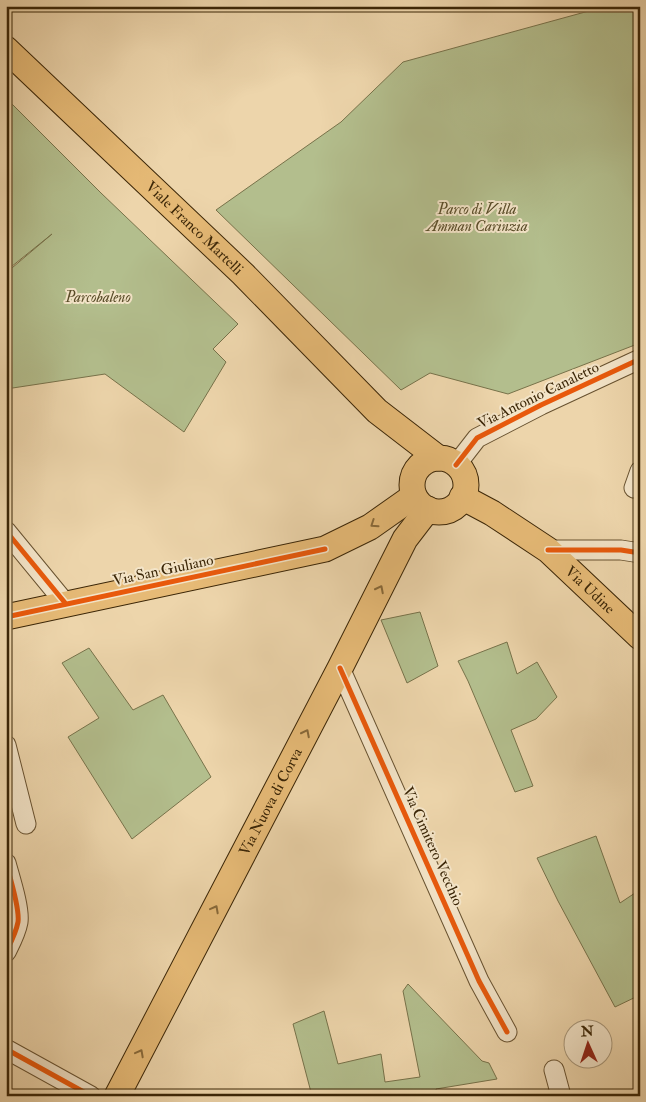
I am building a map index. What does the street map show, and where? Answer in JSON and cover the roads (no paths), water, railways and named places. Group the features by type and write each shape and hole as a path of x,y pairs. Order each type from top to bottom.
{"main road":[{"name":"Viale Franco Martelli","path":"6,49 243,274 377,411 437,464"},
{"path":"437,464 460,469 464,479 465,490 462,497 454,506 441,511 421,503 412,480 437,464"},
{"name":"Via Udine","path":"462,497 492,513 548,550 640,637"},
{"name":"Via San Giuliano","path":"6,617 325,549 421,503"},
{"name":"Via Nuova di Corva","path":"117,1096 340,668 405,539 421,503"}],"street":[{"name":"Via Antonio Canaletto","path":"437,464 477,438 640,358"},
{"path":"6,531 66,604"},
{"path":"548,550 621,550 640,552"},
{"name":"Via Cimitero Vecchio","path":"340,668 479,981 507,1032"},
{"path":"6,745 26,824"},
{"path":"6,863 15,895 18,920 14,937 6,952"},
{"path":"6,1049 91,1096"},
{"path":"554,1070 561,1096"}],"park label":[{"name":"Parco di Villa Amman Carinzia","path":"477,218"},
{"name":"Parcobaleno","path":"98,297"}]}
